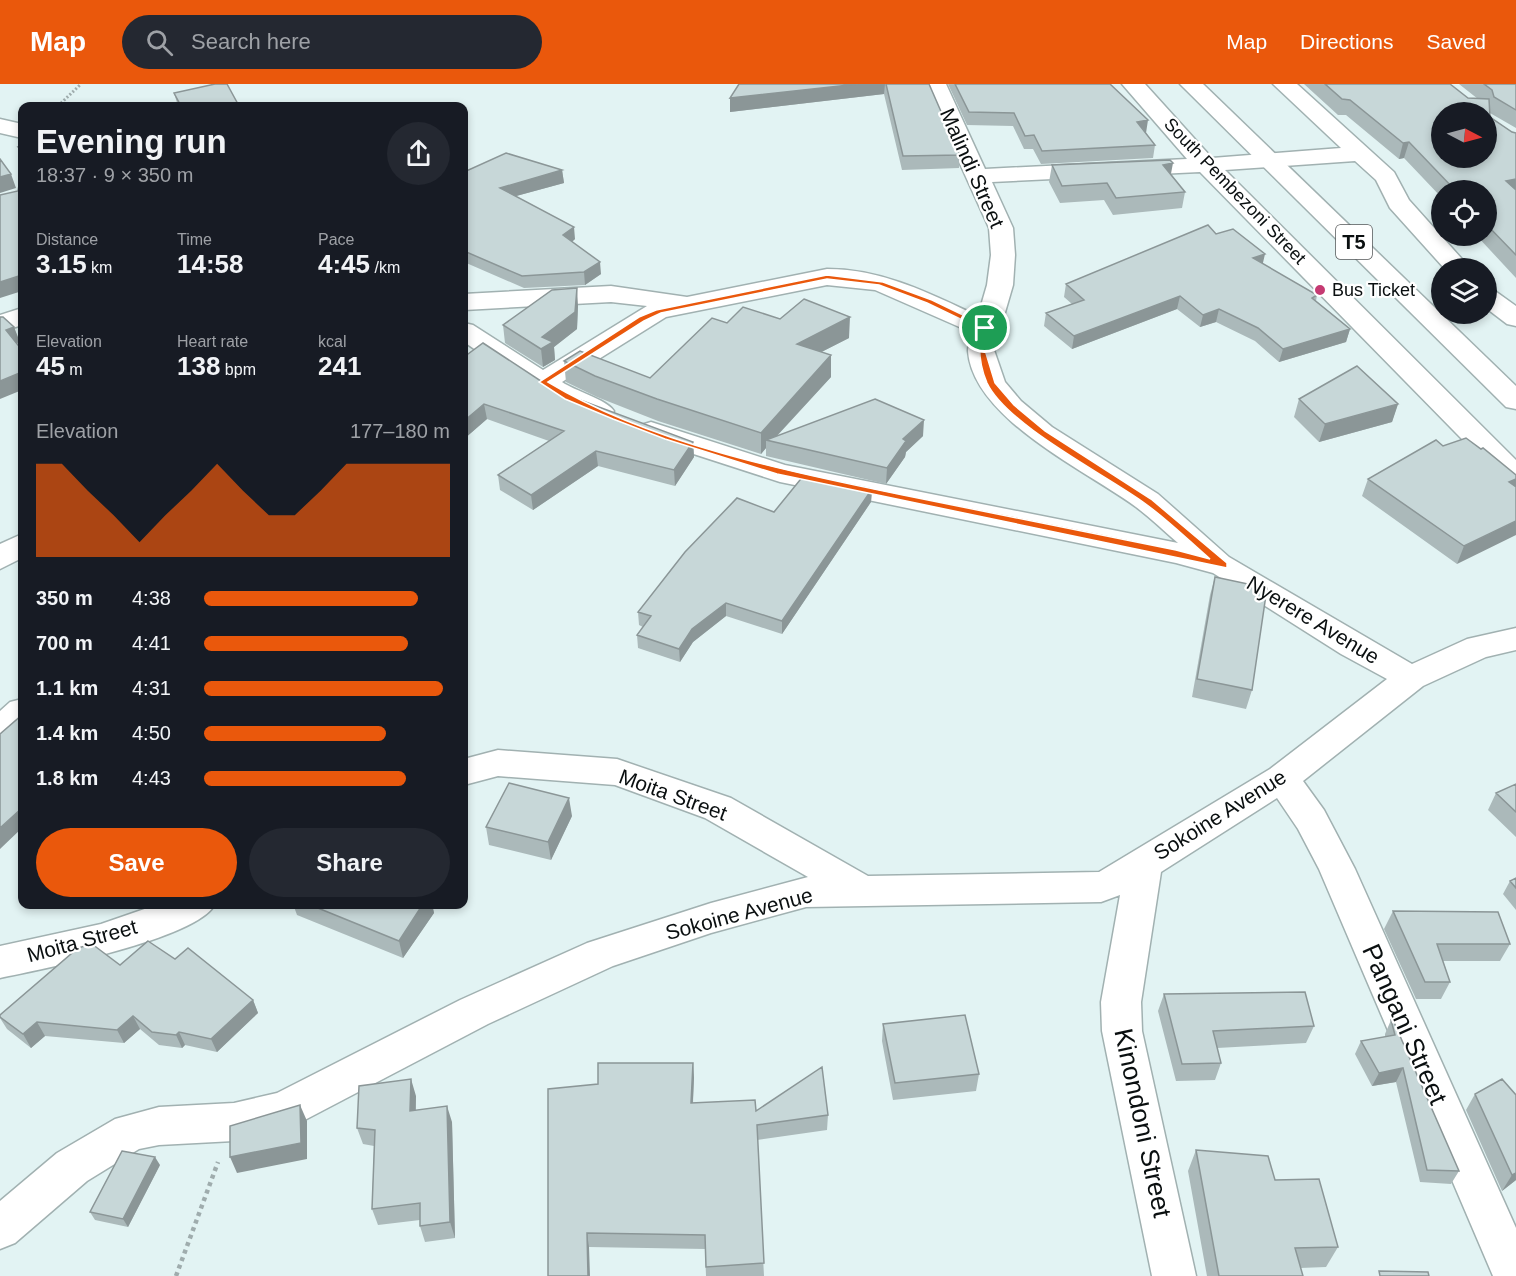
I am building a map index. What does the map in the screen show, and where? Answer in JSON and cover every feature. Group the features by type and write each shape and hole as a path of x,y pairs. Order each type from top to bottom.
{"main road":[{"name":"Malindi Street","path":"935,84 1001,228 1003,255 1000,285 985,328 981,350 992,384 1011,406 1042,433 1148,501 1224,566"},
{"name":"South Pembezoni Street","path":"1133,84 1208,166 1516,477"},
{"name":"T5","path":"1191,84 1516,401"},
{"path":"1284,84 1386,177 1398,203 1448,258"},
{"path":"0,126 18,130"},
{"path":"976,176 1208,166 1359,154"},
{"path":"543,382 641,319 687,304 827,277 846,277 880,283 906,292 985,328"},
{"path":"468,302 611,294 687,304"},
{"path":"1497,304 1516,318"},
{"path":"0,324 18,317"},
{"name":"Nyerere Avenue","path":"468,334 568,398 668,437 780,472 1176,553 1224,566 1352,646 1412,678"},
{"path":"0,559 18,547"},
{"name":"Sokoine Avenue","path":"0,1228 72,1167 130,1132 159,1126 234,1122 284,1110 474,1012 602,954 711,918 806,892 1092,888 1118,880 1282,778 1412,678 1478,647 1516,639"},
{"path":"0,730 18,714"},
{"name":"Moita Street","path":"468,771 498,763 617,772 718,808 865,891"},
{"name":"Pangani Street","path":"1282,778 1311,820 1337,869 1515,1276"},
{"name":"Kinondoni Street","path":"1144,863 1121,1002 1122,1031 1174,1276"},
{"name":"Moita Street","path":"0,962 125,931 174,916 187,909"}],"path":[{"path":"62,102 81,84"},
{"path":"176,1276 234,1122"}],"building":[{"path":"215,84 227,84 237,102 179,102 174,93"},
{"path":"739,84 858,84 730,98"},
{"path":"886,84 929,84 960,155 903,156"},
{"path":"955,84 1110,84 1148,120 1137,122 1155,145 1042,151 1034,135 1025,136 1014,113 969,112"},
{"path":"1325,84 1450,84 1468,98 1489,99 1489,102 1431,102 1431,165 1409,142 1403,143 1350,100 1342,99"},
{"path":"1484,84 1516,84 1516,110 1494,97 1492,90"},
{"path":"1497,122 1516,133 1516,179 1506,181 1516,190 1516,255 1497,235 1497,180 1445,180 1434,168 1497,168"},
{"path":"506,153 562,170 500,188 574,227 563,235 600,262 584,272 522,276 468,253 468,170"},
{"path":"0,159 11,174 0,177"},
{"path":"1170,160 1173,163 1163,165 1185,192 1116,198 1107,183 1062,186 1052,165"},
{"path":"18,191 18,276 0,282 0,195"},
{"path":"1208,225 1216,234 1233,229 1265,254 1253,258 1317,295 1312,298 1350,329 1283,349 1258,328 1219,309 1203,315 1180,296 1074,336 1046,313 1084,300 1066,284"},
{"path":"577,288 575,312 542,337 553,342 541,349 503,325 552,290"},
{"path":"804,299 850,317 797,344 831,355 761,433 657,399 595,376 564,361 580,351 650,378 712,318 727,323 743,307 780,319"},
{"path":"0,317 3,317 14,327 6,330 18,345 18,374 0,381"},
{"path":"483,343 556,391 693,442 674,470 596,451 531,495 498,475 564,431 484,404 468,418 468,354"},
{"path":"1357,366 1398,404 1325,424 1299,399"},
{"path":"875,399 924,420 903,439 906,441 887,468 766,440"},
{"path":"1466,438 1481,449 1483,448 1516,475 1516,479 1509,482 1516,487 1516,521 1464,546 1368,479 1436,440 1443,446"},
{"path":"804,475 872,489 782,621 726,603 692,629 679,649 637,635 651,616 638,612 685,552 737,498 774,512"},
{"path":"1215,577 1267,588 1252,690 1197,679"},
{"path":"18,718 18,812 0,828 0,734"},
{"path":"509,783 569,798 548,842 486,827"},
{"path":"1516,784 1516,812 1496,793"},
{"path":"1516,878 1516,888 1510,881"},
{"path":"320,909 420,909 399,941"},
{"path":"1393,911 1498,912 1510,944 1437,944 1450,982 1425,982"},
{"path":"148,941 175,959 188,948 253,1000 211,1039 179,1032 176,1035 152,1032 133,1016 117,1030 37,1022 23,1034 0,1017 78,948 92,944 120,965"},
{"path":"1305,992 1314,1026 1213,1031 1221,1063 1182,1064 1164,994"},
{"path":"965,1015 979,1074 895,1083 883,1024"},
{"path":"1391,1020 1393,1020 1459,1171 1427,1170 1403,1068 1379,1073 1361,1041 1395,1035"},
{"path":"598,1063 693,1063 691,1103 755,1100 756,1111 822,1067 828,1115 757,1125 764,1263 706,1267 705,1235 587,1233 588,1276 548,1276 548,1089 598,1084"},
{"path":"411,1079 410,1111 447,1106 450,1222 420,1226 420,1203 372,1209 375,1130 357,1128 359,1086"},
{"path":"1502,1079 1516,1095 1516,1173 1512,1175 1475,1094"},
{"path":"300,1105 301,1143 230,1157 230,1126"},
{"path":"1196,1150 1268,1156 1275,1180 1319,1179 1338,1247 1295,1248 1303,1276 1219,1276"},
{"path":"122,1151 155,1157 123,1219 90,1212"},
{"path":"1379,1271 1428,1272 1429,1276 1380,1276"}],"place":[{"name":"Bus Ticket","path":"1320,290"}],"route":[{"path":"827,277 846,277 880,283 929,301 985,328 981,350 992,384 1011,406 1042,433 1148,501 1224,566 1176,553 780,472 616,418 568,398 543,382 641,319 658,311 827,277"}]}
